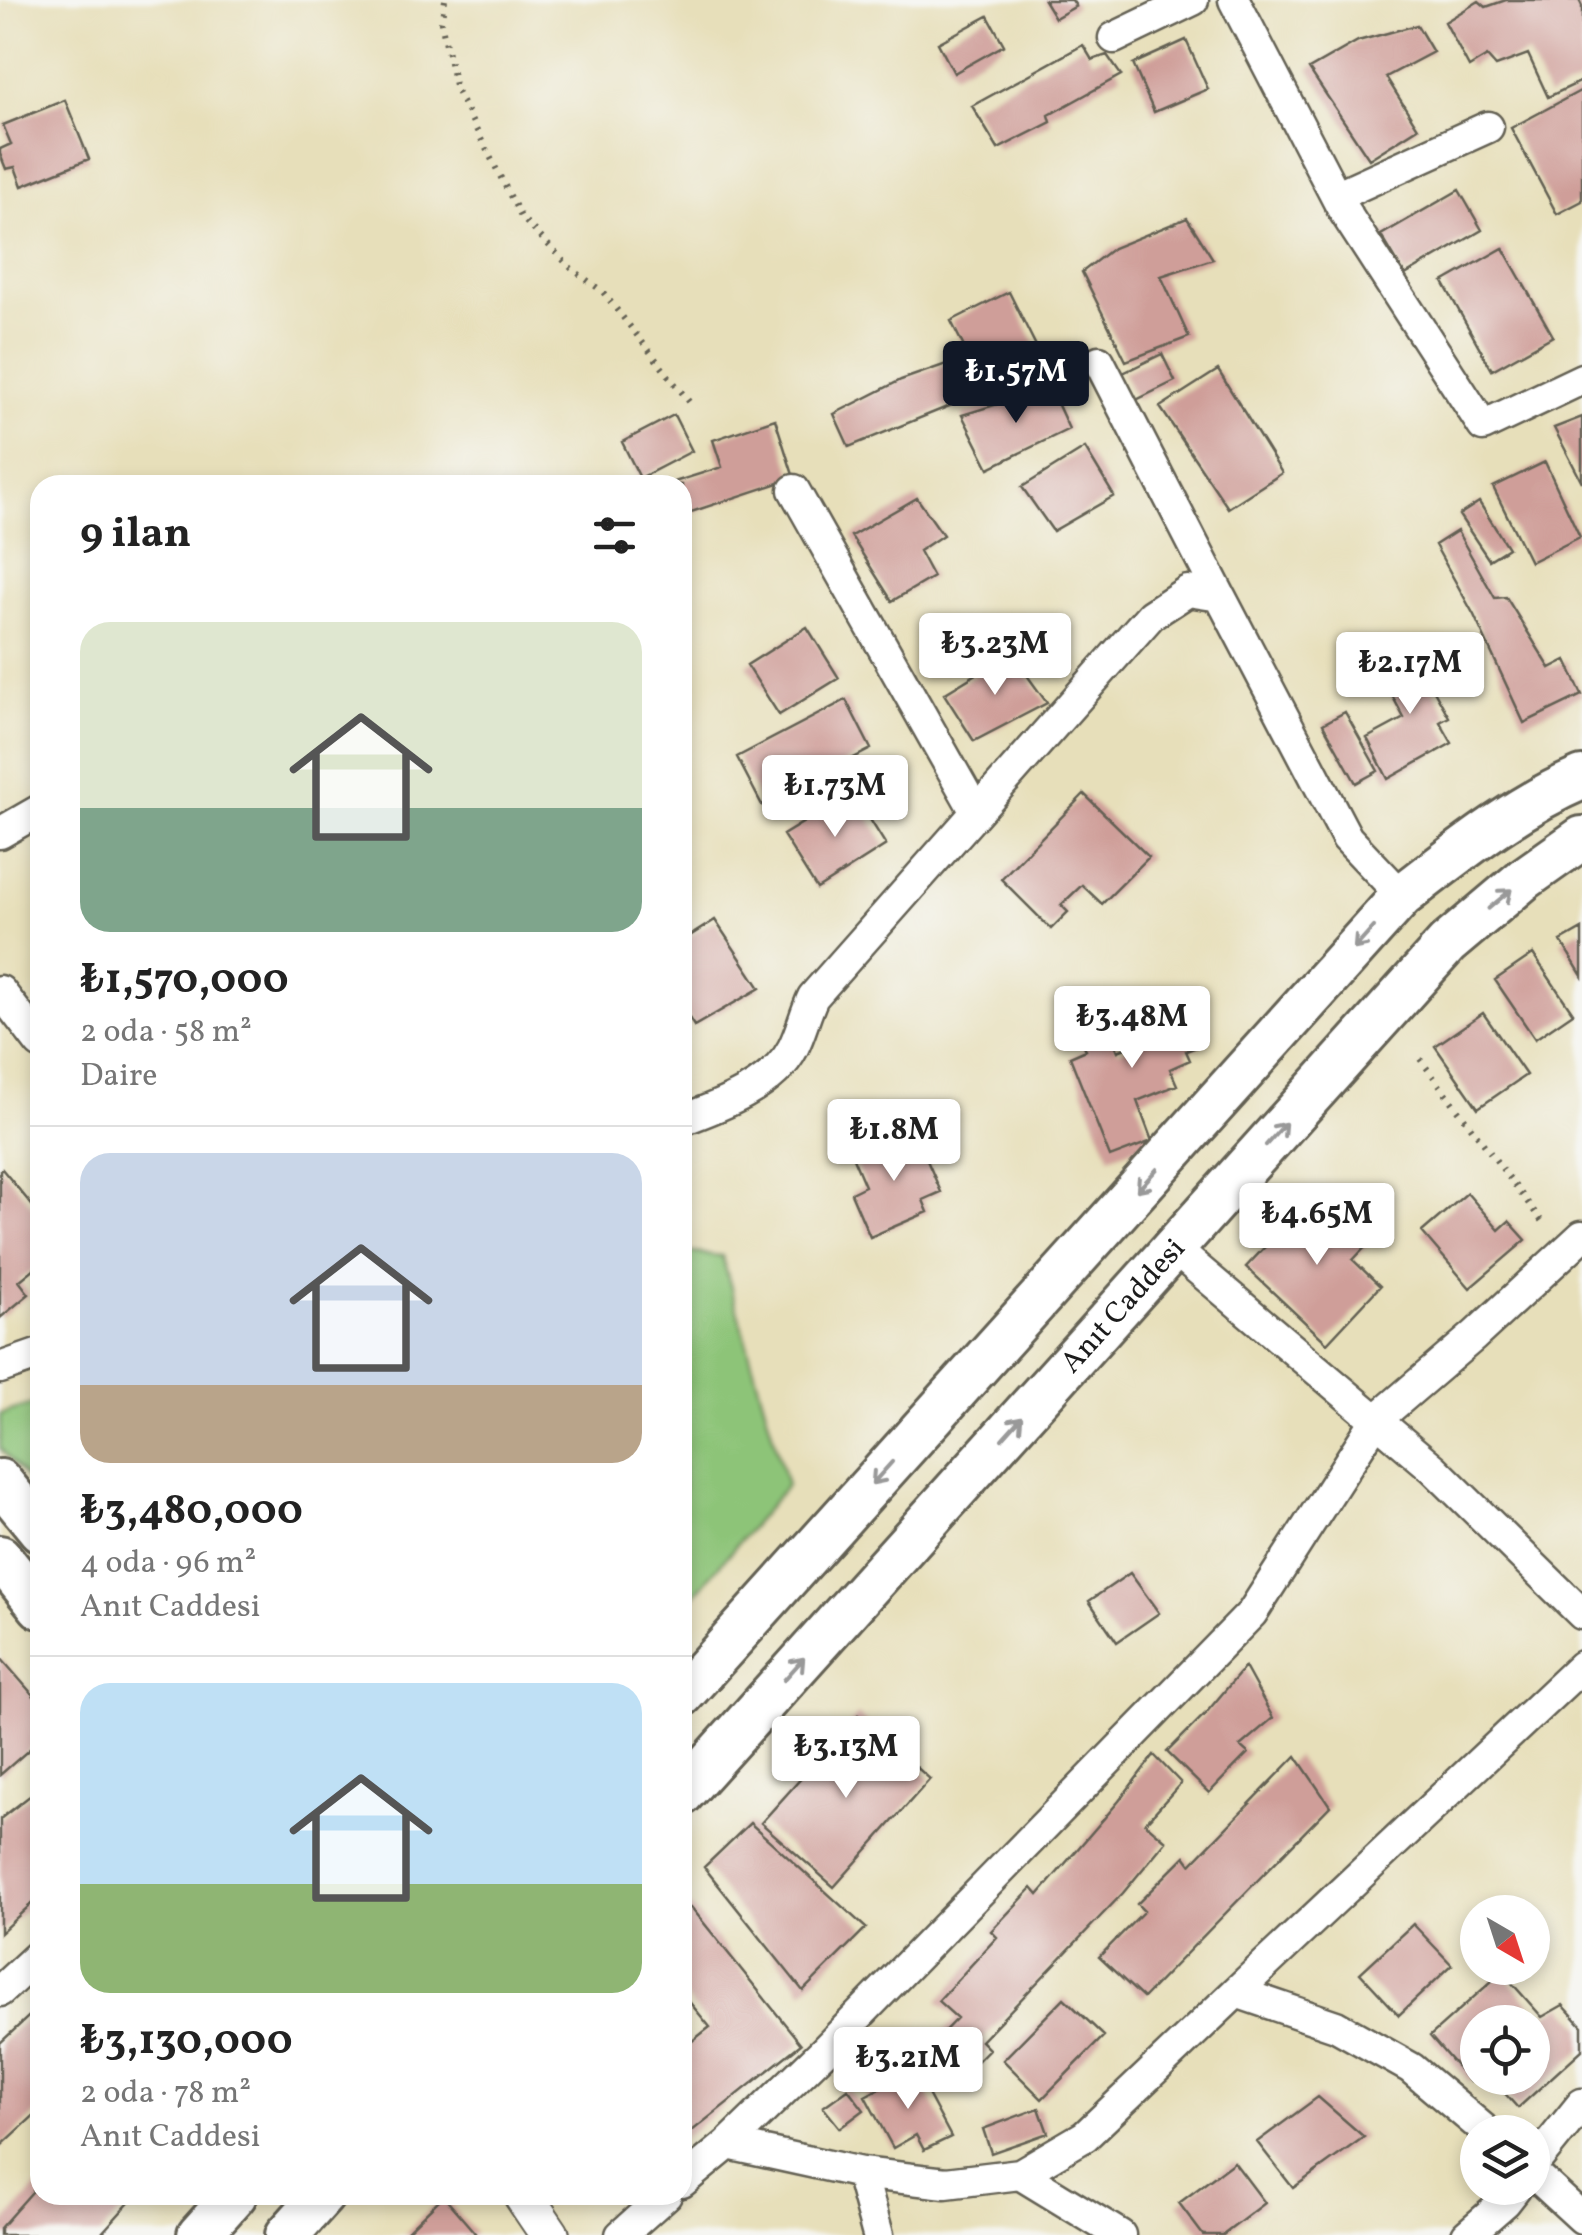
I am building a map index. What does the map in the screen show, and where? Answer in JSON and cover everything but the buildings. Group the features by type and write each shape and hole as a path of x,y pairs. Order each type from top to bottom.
{"main road":[{"path":"692,1684 1402,896 1479,837 1555,790 1582,778"},
{"name":"Anıt Caddesi","path":"692,1783 1447,944 1524,879 1582,838"},
{"path":"0,1482 30,1518"},
{"path":"0,1557 30,1594"},
{"path":"199,2235 226,2205"},
{"path":"288,2235 314,2205"}],"street":[{"path":"1114,38 1193,0"},
{"path":"1234,0 1336,196 1483,426 1582,380"},
{"path":"1336,196 1488,127"},
{"path":"1099,361 1347,838 1402,896"},
{"path":"794,490 976,812"},
{"path":"692,1116 740,1096 767,1078 792,1051 813,997 1151,615 1188,591 1220,596"},
{"path":"0,833 30,816"},
{"path":"0,991 30,1030"},
{"path":"692,2174 826,2050 1252,1614 1376,1420 1574,1244"},
{"path":"1173,1248 1434,1469 1582,1614"},
{"path":"0,1368 30,1358"},
{"path":"728,2144 861,2173 946,2183 1020,2174 1085,2136 1582,1666"},
{"path":"0,1991 30,1963"},
{"path":"1236,1992 1336,2026 1411,2068 1467,2115"},
{"path":"1550,2146 1582,2104"},
{"path":"861,2173 878,2235"},
{"path":"1020,2174 1120,2235"},
{"path":"1550,2187 1582,2218"},
{"path":"530,2205 550,2235"},
{"path":"620,2235 654,2205"},
{"path":"1467,2235 1502,2205"}],"path":[{"path":"445,0 441,22 456,90 521,217 571,268 602,292 694,408"},
{"path":"1420,1059 1574,1244"}],"green space":[{"path":"692,1253 722,1256 787,1485 692,1597"},
{"path":"30,1405 30,1483 0,1448 0,1414"}]}
